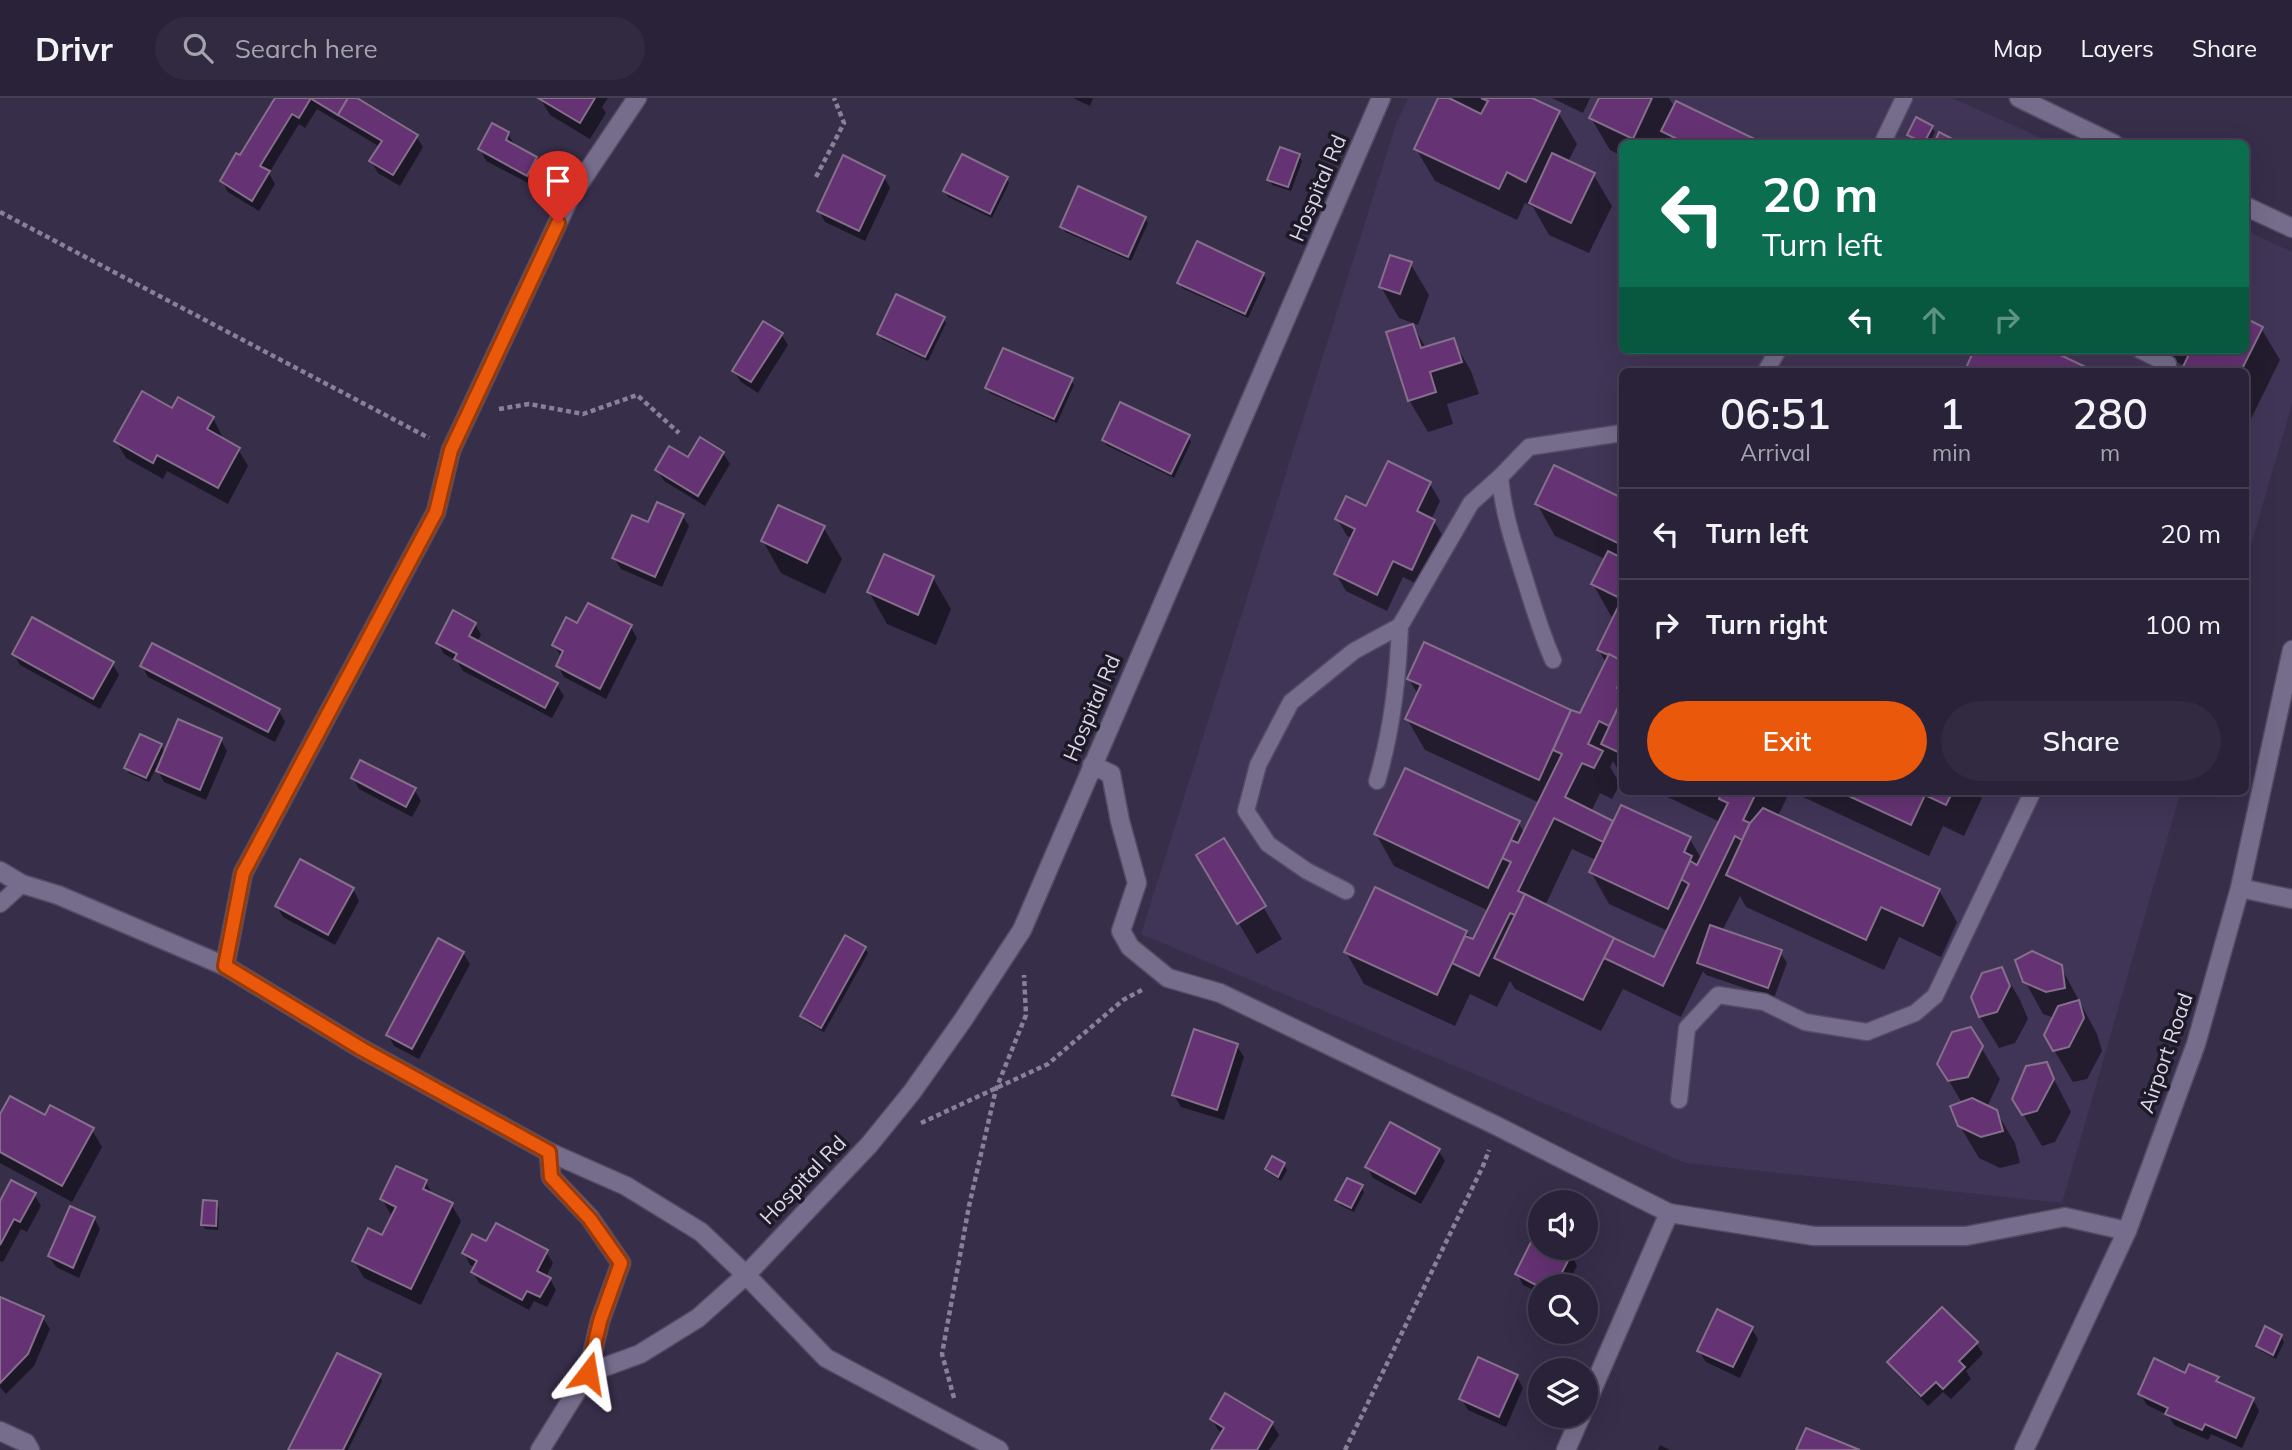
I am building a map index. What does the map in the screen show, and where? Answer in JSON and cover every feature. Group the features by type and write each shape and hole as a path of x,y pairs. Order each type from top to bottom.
{"street":[{"path":"225,966 243,873 436,512 451,450 569,199 637,98"},
{"name":"Hospital Rd","path":"588,1373 640,1354 698,1318 746,1275 869,1145 963,1020 1022,930 1381,98"},
{"path":"2018,98 2106,140"},
{"path":"2249,208 2292,228"},
{"name":"Airport Road","path":"2024,1450 2127,1231 2196,1044 2240,888 2292,650"},
{"path":"1092,765 1111,774 1120,821 1137,883 1121,931 1129,947 1168,978 1220,993 1497,1126 1669,1213 1814,1236 1966,1236 2065,1217 2127,1231"},
{"path":"0,871 22,884 58,895 225,966 362,1049 549,1152 626,1186 701,1232 826,1358 999,1450"},
{"path":"2240,888 2292,899"},
{"path":"540,1450 588,1373 600,1321 621,1263 590,1219 551,1177 549,1152"},
{"path":"1598,1377 1669,1213"},
{"path":"1566,1450 1576,1428"},
{"path":"0,1431 26,1443 30,1450"}],"lane":[{"path":"1884,140 1904,98"},
{"path":"2148,354 2168,364 2166,368"},
{"path":"1377,781 1386,749 1398,663 1400,626 1471,503 1529,447 1619,433"},
{"path":"1500,477 1502,504 1542,635 1553,660"},
{"path":"1346,891 1307,871 1268,844 1246,811 1258,765 1291,702 1354,651 1400,626"},
{"path":"1679,1100 1687,1028 1718,995 1764,1002 1805,1022 1867,1032 1914,1013 1935,996 2031,795"},
{"path":"0,904 22,884"}],"path":[{"path":"816,177 844,123 834,98"},
{"path":"0,212 451,450"},
{"path":"467,414 530,404 583,414 637,395 679,433"},
{"path":"964,1432 942,1354 969,1206 996,1089 1026,1015 1022,930"},
{"path":"914,1126 1048,1064 1123,1000 1168,978"},
{"path":"1345,1450 1483,1166 1497,1126"}],"shaded area":[{"path":"1408,98 1952,98 2046,140 1619,140 1619,354 2249,354 2249,232 2292,252 2292,404 2249,552 2249,368 1619,368 1619,795 2180,795 2062,1203 1686,1163 1141,934 1396,124"}],"building":[{"path":"275,98 311,98 299,118 292,114 260,166 270,171 252,201 220,181 236,153 240,155"},
{"path":"310,98 348,98 338,115"},
{"path":"348,98 357,98 418,135 393,175 369,161 382,141 338,115"},
{"path":"538,98 595,98 580,123"},
{"path":"1438,98 1449,98 1481,114 1488,101 1481,98 1532,98 1560,111 1526,182 1507,172 1499,189 1414,149"},
{"path":"1599,98 1652,98 1633,139 1589,118"},
{"path":"1676,101 1757,140 1679,140 1661,131"},
{"path":"1916,117 1933,126 1926,140 1907,135"},
{"path":"492,123 509,132 506,140 537,157 527,176 478,149"},
{"path":"1939,132 1954,140 1936,140"},
{"path":"1280,147 1300,154 1288,187 1267,180"},
{"path":"1552,153 1595,173 1571,223 1529,203"},
{"path":"962,154 1008,177 990,214 943,191"},
{"path":"843,155 885,176 859,231 817,211"},
{"path":"1078,186 1146,217 1128,257 1060,227"},
{"path":"1197,241 1264,273 1245,314 1177,283"},
{"path":"1390,255 1412,262 1400,294 1379,287"},
{"path":"896,294 945,317 925,357 877,334"},
{"path":"2249,320 2263,327 2242,368 2182,368 2189,354 2249,354"},
{"path":"763,321 783,333 751,382 732,371"},
{"path":"1413,324 1421,348 1454,338 1462,362 1430,372 1436,392 1408,401 1386,332"},
{"path":"1003,348 1073,378 1054,419 985,388"},
{"path":"1972,354 2058,354 2088,368 1966,368"},
{"path":"142,391 172,408 178,397 214,417 207,429 240,448 218,488 157,455 153,463 114,441"},
{"path":"1120,402 1190,435 1171,474 1102,440"},
{"path":"700,437 724,452 698,496 655,470 669,446 688,457"},
{"path":"1388,461 1431,482 1417,511 1435,520 1412,570 1393,561 1377,595 1334,574 1355,529 1335,519 1346,496 1366,506"},
{"path":"1554,465 1619,497 1619,544 1535,504"},
{"path":"657,502 684,514 655,577 612,558 632,515 648,522"},
{"path":"778,505 825,526 807,563 761,541"},
{"path":"1608,551 1619,556 1619,598 1591,584"},
{"path":"884,554 934,576 918,615 867,592"},
{"path":"588,603 632,625 600,689 556,666 563,651 552,645 566,617 577,623"},
{"path":"1619,605 1619,660 1597,650"},
{"path":"453,610 476,623 469,636 558,683 545,708 454,659 457,654 436,643"},
{"path":"32,617 114,662 93,699 12,654"},
{"path":"1424,642 1571,710 1539,780 1405,719 1421,685 1407,679"},
{"path":"152,643 280,709 268,732 140,666"},
{"path":"1609,654 1619,659 1619,705 1609,726 1599,721 1588,744 1603,751 1594,768 1582,763 1565,797 1613,821 1603,842 1554,818 1518,891 1525,894 1515,915 1510,913 1479,976 1452,963 1465,936 1473,939 1511,862 1502,858 1511,840 1518,843 1562,754 1553,750 1571,710 1580,713"},
{"path":"1619,705 1619,753 1601,744"},
{"path":"178,719 222,738 200,790 156,771"},
{"path":"140,734 162,744 146,778 124,768"},
{"path":"360,760 416,788 406,807 351,778"},
{"path":"1405,768 1520,821 1488,888 1374,834"},
{"path":"1720,795 1755,795 1743,820 1750,823 1742,840 1735,836 1663,986 1604,958 1614,938 1654,957 1689,884 1681,879 1690,861 1697,865 1728,803 1719,799"},
{"path":"1847,795 1925,795 1911,825"},
{"path":"1925,795 1951,795 1946,805"},
{"path":"1621,805 1691,837 1684,852 1692,856 1668,909 1589,872"},
{"path":"1763,808 1940,889 1923,926 1881,907 1866,940 1726,875 1750,823"},
{"path":"1224,838 1266,906 1237,924 1196,855"},
{"path":"300,859 354,888 328,935 275,906"},
{"path":"1375,887 1467,931 1437,995 1344,952"},
{"path":"1525,894 1614,938 1583,1000 1494,958"},
{"path":"1710,925 1782,950 1768,988 1697,963"},
{"path":"845,935 866,947 821,1028 800,1016"},
{"path":"438,938 464,952 412,1049 386,1035"},
{"path":"2032,951 2062,965 2065,988 2046,992 2023,982 2015,960"},
{"path":"2002,967 2010,986 1997,1012 1979,1017 1971,997 1982,973"},
{"path":"2079,1000 2084,1018 2069,1047 2053,1051 2044,1035 2058,1006"},
{"path":"1971,1027 1983,1046 1968,1077 1948,1081 1937,1064 1952,1032"},
{"path":"1194,1029 1238,1044 1217,1110 1172,1095"},
{"path":"2047,1062 2054,1079 2037,1111 2022,1115 2012,1099 2026,1066"},
{"path":"10,1096 45,1115 50,1105 94,1128 62,1186 0,1152 0,1114"},
{"path":"1972,1098 1997,1110 2003,1131 1981,1137 1958,1126 1950,1106"},
{"path":"1390,1122 1440,1149 1415,1194 1365,1167"},
{"path":"1272,1156 1285,1163 1278,1177 1265,1169"},
{"path":"396,1166 427,1180 423,1189 453,1203 411,1289 352,1261 368,1228 382,1235 396,1207 380,1199"},
{"path":"1347,1178 1363,1185 1351,1208 1335,1200"},
{"path":"11,1180 36,1193 20,1222 14,1219 0,1245 0,1201"},
{"path":"203,1200 217,1201 216,1226 201,1225"},
{"path":"70,1206 95,1217 73,1268 48,1256"},
{"path":"496,1223 548,1250 537,1271 551,1278 540,1297 527,1291 522,1300 471,1272 477,1261 462,1253 472,1234 486,1241"},
{"path":"1528,1248 1528,1260 1568,1260 1561,1274 1528,1274 1528,1281 1515,1274"},
{"path":"0,1297 44,1316 28,1354 0,1383"},
{"path":"1942,1307 1978,1342 1959,1361 1965,1367 1943,1389 1936,1382 1921,1396 1887,1362"},
{"path":"1717,1309 1753,1327 1733,1367 1697,1351"},
{"path":"2265,1326 2282,1335 2273,1355 2256,1346"},
{"path":"337,1353 381,1374 343,1450 288,1450"},
{"path":"1478,1357 1518,1375 1499,1417 1459,1399"},
{"path":"2154,1358 2185,1373 2189,1364 2219,1377 2216,1381 2254,1398 2236,1438 2205,1424 2202,1430 2165,1414 2168,1408 2138,1394"},
{"path":"1225,1393 1273,1422 1257,1450 1211,1450 1224,1428 1210,1419"},
{"path":"1806,1428 1860,1450 1796,1450"}],"route":[{"path":"558,223 451,450 436,512 243,873 225,966 362,1049 549,1152 551,1177 590,1219 621,1263 600,1321 588,1373"}]}
